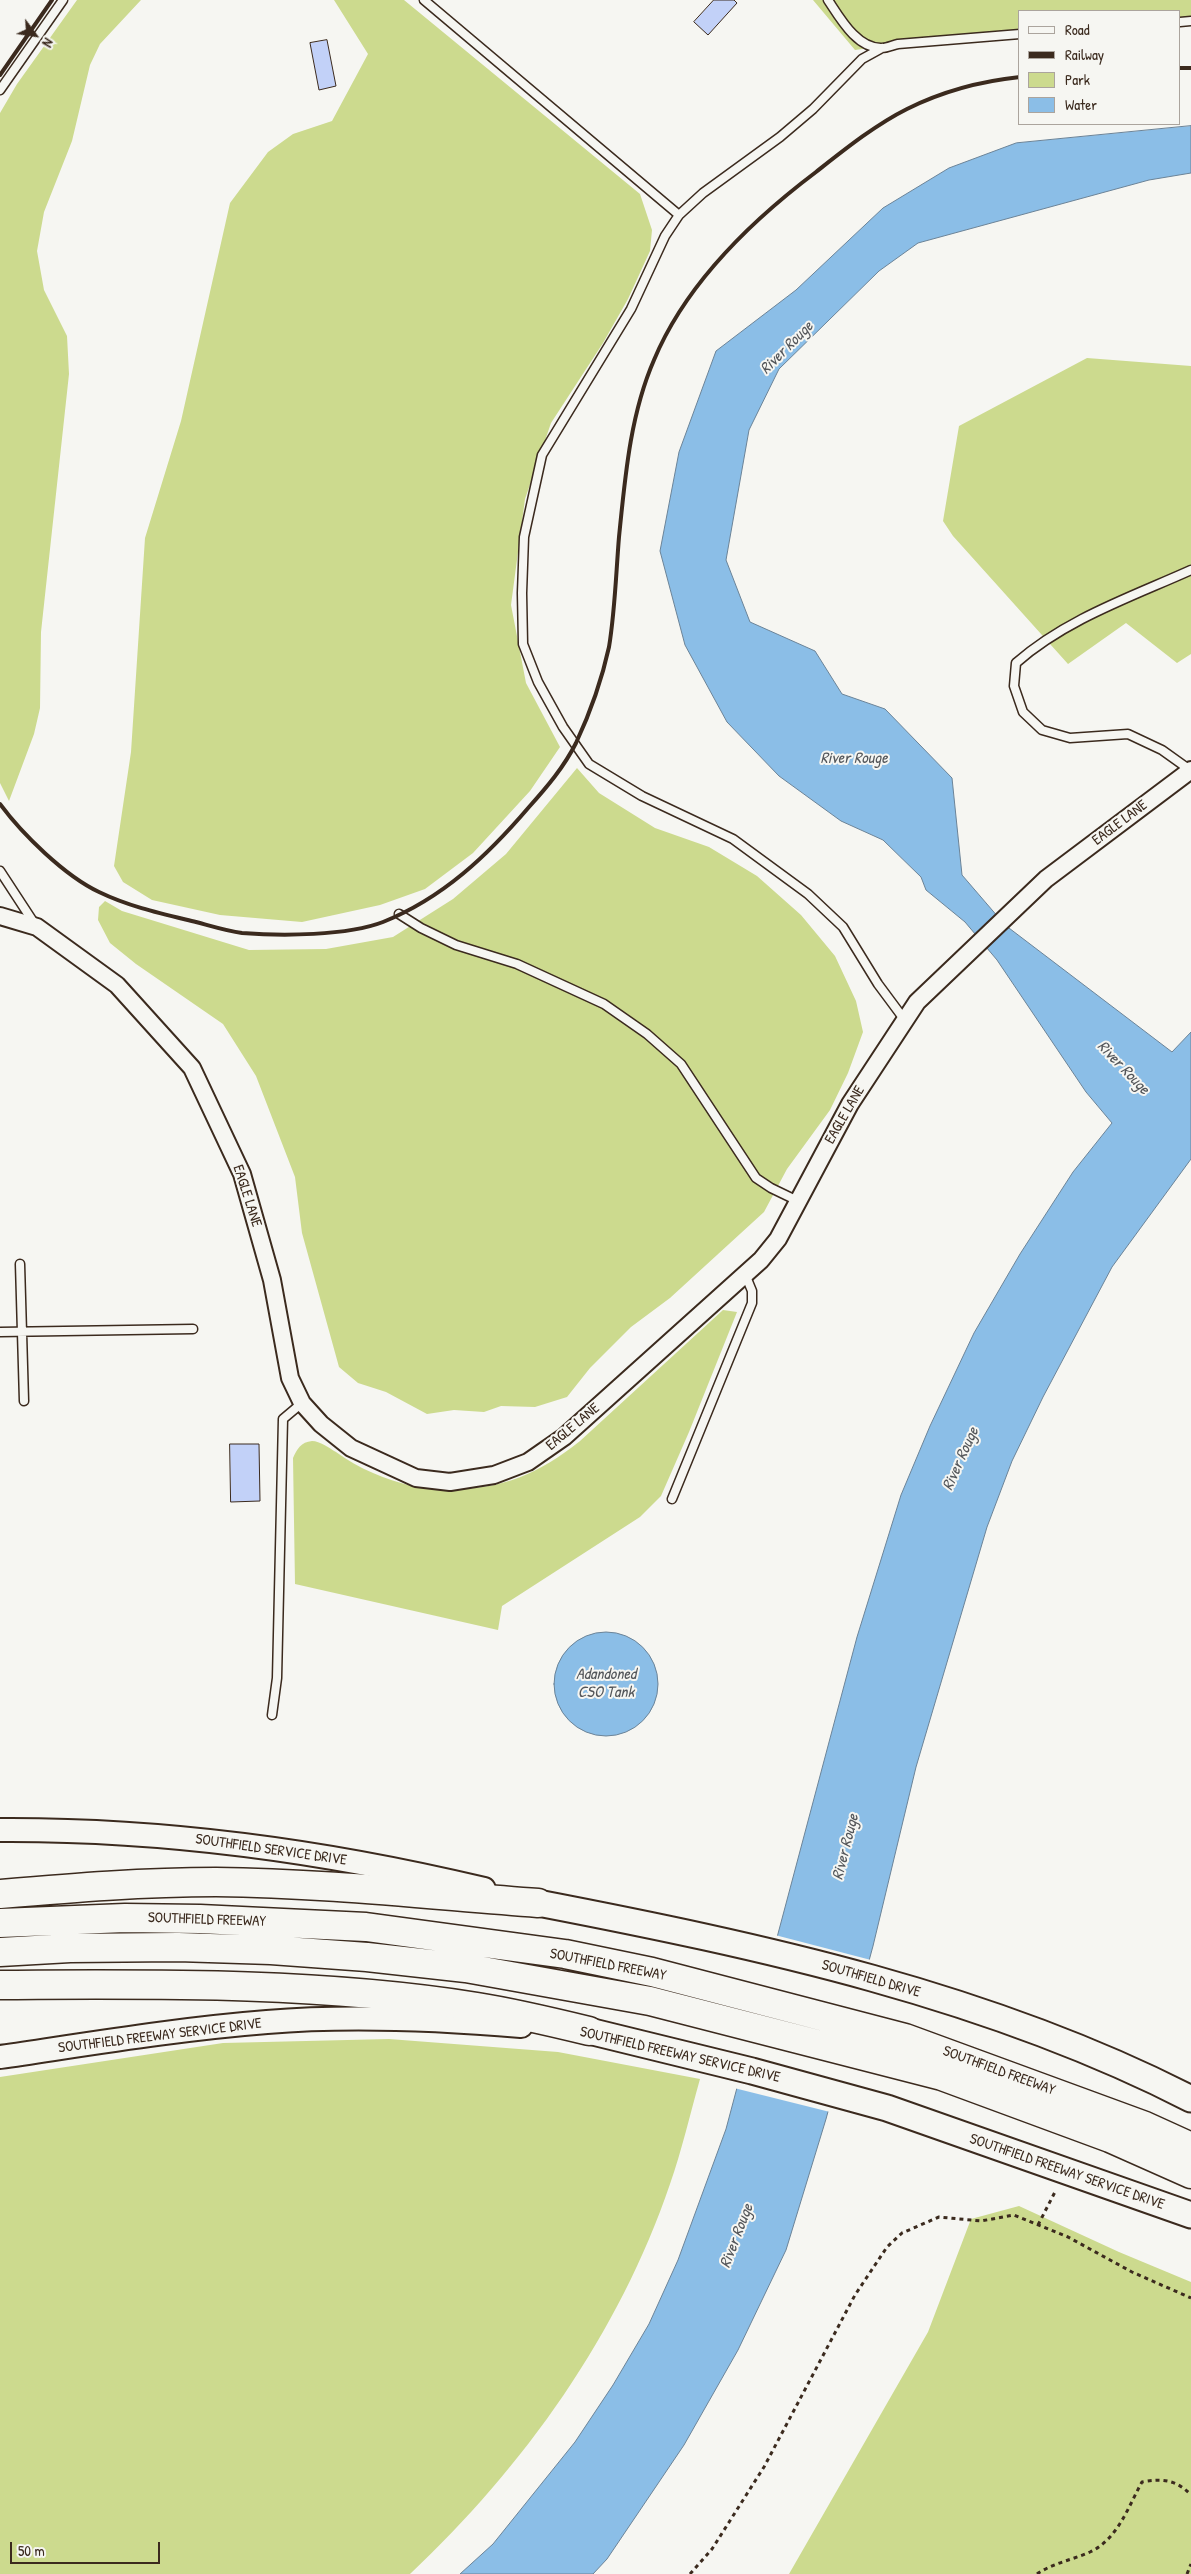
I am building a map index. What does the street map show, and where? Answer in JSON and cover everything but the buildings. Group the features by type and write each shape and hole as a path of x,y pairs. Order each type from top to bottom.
{"highway":[{"path":"0,1894 111,1884 217,1882 371,1890 538,1903"},
{"name":"SOUTHFIELD FREEWAY","path":"0,1923 88,1919 200,1918 366,1927 565,1954 652,1972 906,2038 1144,2126 1191,2147"},
{"name":"SOUTHFIELD FREEWAY","path":"0,1952 70,1948 178,1947 367,1957 466,1968 650,2000 942,2076 1110,2138 1191,2174"},
{"path":"0,1984 224,1987 370,1995 476,2007 589,2031"}],"main road":[{"name":"SOUTHFIELD SERVICE DRIVE","path":"0,1830 99,1831 259,1846 337,1857 414,1872 538,1903"},
{"name":"SOUTHFIELD DRIVE","path":"538,1903 670,1928 789,1956 916,1992 975,2010 1078,2048 1191,2099"},
{"name":"SOUTHFIELD FREEWAY SERVICE DRIVE","path":"0,2058 206,2027 314,2019 429,2020 589,2031 752,2071 887,2108 1191,2215"}],"street":[{"name":"EAGLE LANE","path":"0,916 36,927 117,985 192,1068 242,1174 272,1280 290,1378 302,1404 321,1424 351,1448 416,1478 450,1482 494,1475 528,1462 564,1437 745,1274 778,1239 800,1202 850,1104 916,1002 1046,879 1191,770"}],"lane":[{"path":"0,90 63,0"},
{"path":"424,0 679,216"},
{"path":"828,0 849,30 864,43 882,48"},
{"path":"904,1019 878,984 843,927 808,894 733,839 642,796 589,764 563,726 538,682 523,644 524,537 542,455 631,309 665,236 679,216 703,193 780,137 813,109 862,58 882,48 898,44 1018,34"},
{"path":"1191,570 1095,613 1039,643 1016,663 1014,686 1023,712 1042,730 1070,738 1128,734 1162,750 1191,770"},
{"path":"0,870 36,927"},
{"path":"399,914 421,928 456,945 517,964 604,1004 647,1034 681,1064 756,1178 771,1188 800,1202"},
{"path":"20,1264 24,1401"},
{"path":"672,1499 752,1303 752,1291 745,1274"},
{"path":"0,1332 194,1329"},
{"path":"272,1715 277,1678 282,1419 302,1404"}],"path":[{"path":"1038,2224 1066,2171"},
{"path":"690,2574 712,2549 764,2467 855,2295 887,2247 902,2233 939,2217 981,2221 1014,2215 1068,2236 1132,2272 1191,2298"},
{"path":"1036,2574 1048,2567 1089,2552 1102,2545 1116,2530 1142,2482 1160,2479 1174,2482 1181,2484 1191,2495"},
{"path":"1187,2574 1191,2564"}],"green space":[{"path":"77,0 141,0 100,44 90,65 72,141 44,212 37,251 44,290 67,336 69,374 41,632 40,708 34,734 9,801 0,783 0,113 17,84"},
{"path":"334,0 404,0 640,194 652,230 650,251 628,299 603,343 551,423 525,499 511,605 526,683 560,747 530,791 473,853 425,889 380,905 302,922 220,915 152,900 123,882 114,866 131,752 145,538 181,421 230,203 268,152 293,134 332,121 368,54"},
{"path":"813,0 1191,0 1191,25 1181,26 1181,10 1018,10 1018,36 898,44 855,50"},
{"path":"1087,358 1191,366 1191,654 1177,663 1126,623 1068,664 953,536 943,521 959,426"},
{"path":"577,768 599,793 655,828 709,847 757,876 801,915 835,956 856,1001 863,1032 848,1073 830,1110 787,1169 764,1212 670,1298 631,1327 590,1368 567,1397 535,1407 501,1406 484,1412 454,1410 427,1414 386,1392 358,1383 339,1367 302,1233 295,1177 256,1076 223,1024 136,964 110,943 98,920 99,907 105,901 122,911 249,950 326,949 393,937 453,899 506,854"},
{"path":"723,1310 737,1312 661,1496 640,1517 502,1606 498,1630 295,1584 293,1458 302,1444 312,1441 318,1442 372,1473 419,1488 462,1489 499,1484 516,1479 548,1464 580,1441"},
{"path":"389,2039 558,2052 700,2079 670,2184 649,2239 624,2293 564,2395 492,2489 452,2533 410,2574 0,2574 0,2077 223,2043"},
{"path":"1019,2206 1119,2252 1191,2282 1191,2574 789,2574 928,2332 971,2219"}],"water":[{"name":"River Rouge","path":"1191,126 1191,173 1149,180 918,243 879,271 779,369 749,430 726,560 750,622 815,651 842,694 885,709 952,778 962,875 1005,925 1172,1052 1191,1032 1191,1159 1112,1267 1043,1397 1012,1461 987,1527 916,1767 873,1946 826,2119 786,2250 738,2350 684,2445 607,2559 593,2574 460,2574 493,2544 575,2442 613,2385 649,2324 678,2260 726,2129 857,1637 901,1495 930,1426 974,1333 1020,1254 1073,1172 1112,1123 1086,1092 997,960 965,922 926,890 921,877 883,840 841,821 779,776 727,722 685,645 660,551 679,452 716,351 796,290 883,208 949,168 1016,143"},
{"name":"Adandoned CSO Tank","path":"606,1632 626,1636 643,1647 654,1664 658,1684 654,1704 643,1721 626,1732 606,1736 586,1732 569,1721 558,1704 554,1684 558,1664 569,1647 586,1636"}],"pier":[{"path":"775,1935 871,1960 830,2112 734,2088"}],"railway":[{"path":"0,75 52,0"},
{"path":"1181,68 1191,68"},
{"path":"0,804 32,841 72,876 86,885 123,902 147,910 236,932 275,935 314,934 368,927 405,912 445,888 481,858 542,792 566,760 586,720 599,684 609,647 624,492 630,447 639,403 654,360 667,332 684,305 723,256 768,211 872,130 895,115 934,97 977,84 1018,77"}]}
